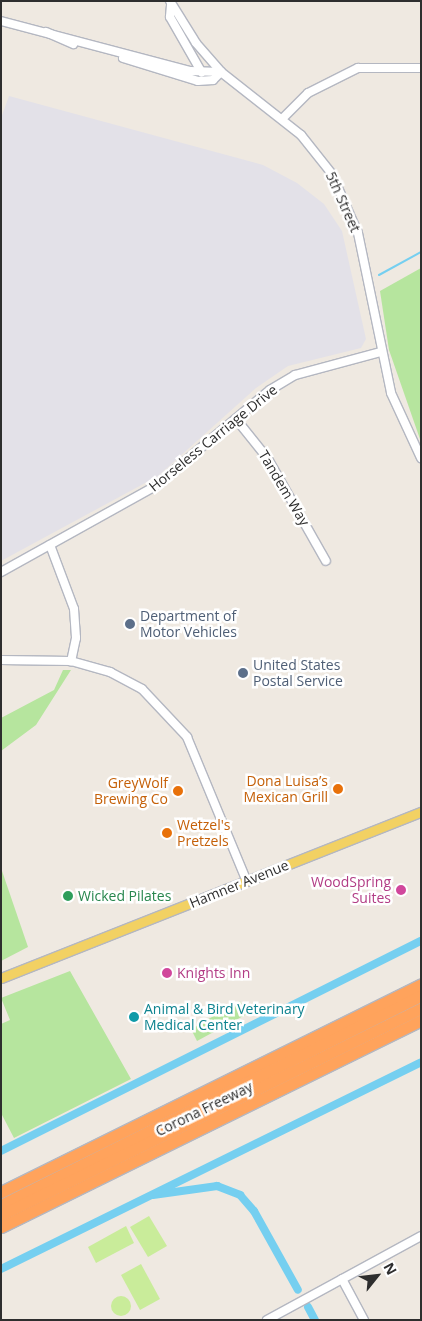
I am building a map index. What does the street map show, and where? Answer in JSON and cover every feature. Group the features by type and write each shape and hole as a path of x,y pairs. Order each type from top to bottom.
{"highway":[{"name":"Corona Freeway","path":"1,1192 421,984"},
{"path":"1,1214 297,1063 421,996"},
{"path":"1,1205 297,1063 421,1008"},
{"name":"Corona Freeway","path":"1,1227 421,1020"},
{"path":"230,1080 297,1063"},
{"path":"243,1107 297,1063"}],"main road":[{"name":"Hamner Avenue","path":"1,978 421,812"}],"street":[{"name":"5th Street","path":"170,2 221,72 283,118 318,154 352,215 367,272 380,352 391,393 421,458"},
{"path":"170,2 170,17 202,73"},
{"path":"1,22 202,73 221,72"},
{"path":"46,32 198,81 213,80 221,72"},
{"path":"283,118 308,93 358,68 421,68"},
{"name":"Horseless Carriage Drive","path":"1,572 155,487 236,419 295,375 380,352"},
{"name":"Tandem Way","path":"236,419 268,459 326,561"},
{"path":"50,545 74,610 76,638 71,661"},
{"path":"1,660 71,661 110,672 142,689 187,736 247,882"},
{"path":"267,1320 421,1236"},
{"path":"342,1279 364,1320"}],"shaded area":[{"path":"9,96 263,165 297,183 324,204 342,231 366,339 361,348 288,366 256,388 158,476 1,561 1,118"}],"green space":[{"path":"421,268 421,442 389,350 380,291"},
{"path":"63,670 71,670 36,725 1,751 1,718 54,690"},
{"path":"1,868 28,947 1,961"},
{"path":"70,971 131,1079 14,1138 1,1113 1,1024 10,1020 1,998"},
{"path":"240,1001 247,1014 197,1041 191,1029"},
{"path":"149,1216 167,1246 148,1257 130,1227"},
{"path":"126,1226 134,1243 96,1263 88,1247"},
{"path":"141,1264 160,1299 140,1310 121,1275"},
{"path":"121,1296 128,1299 131,1306 128,1313 121,1316 114,1313 111,1306 114,1299"}],"waterway":[{"path":"379,275 421,252"},
{"path":"1,1151 421,941"},
{"path":"1,1269 421,1062"},
{"path":"153,1195 217,1186 240,1195 254,1211 298,1290"},
{"path":"308,1307 315,1320"}],"place":[{"name":"Department of Motor Vehicles","path":"130,624"},
{"name":"United States Postal Service","path":"243,673"},
{"name":"Dona Luisa’s Mexican Grill","path":"338,789"},
{"name":"GreyWolf Brewing Co","path":"178,791"},
{"name":"Wetzel's Pretzels","path":"167,833"},
{"name":"WoodSpring Suites","path":"401,890"},
{"name":"Wicked Pilates","path":"68,896"},
{"name":"Knights Inn","path":"167,973"},
{"name":"Animal & Bird Veterinary Medical Center","path":"134,1017"}]}
